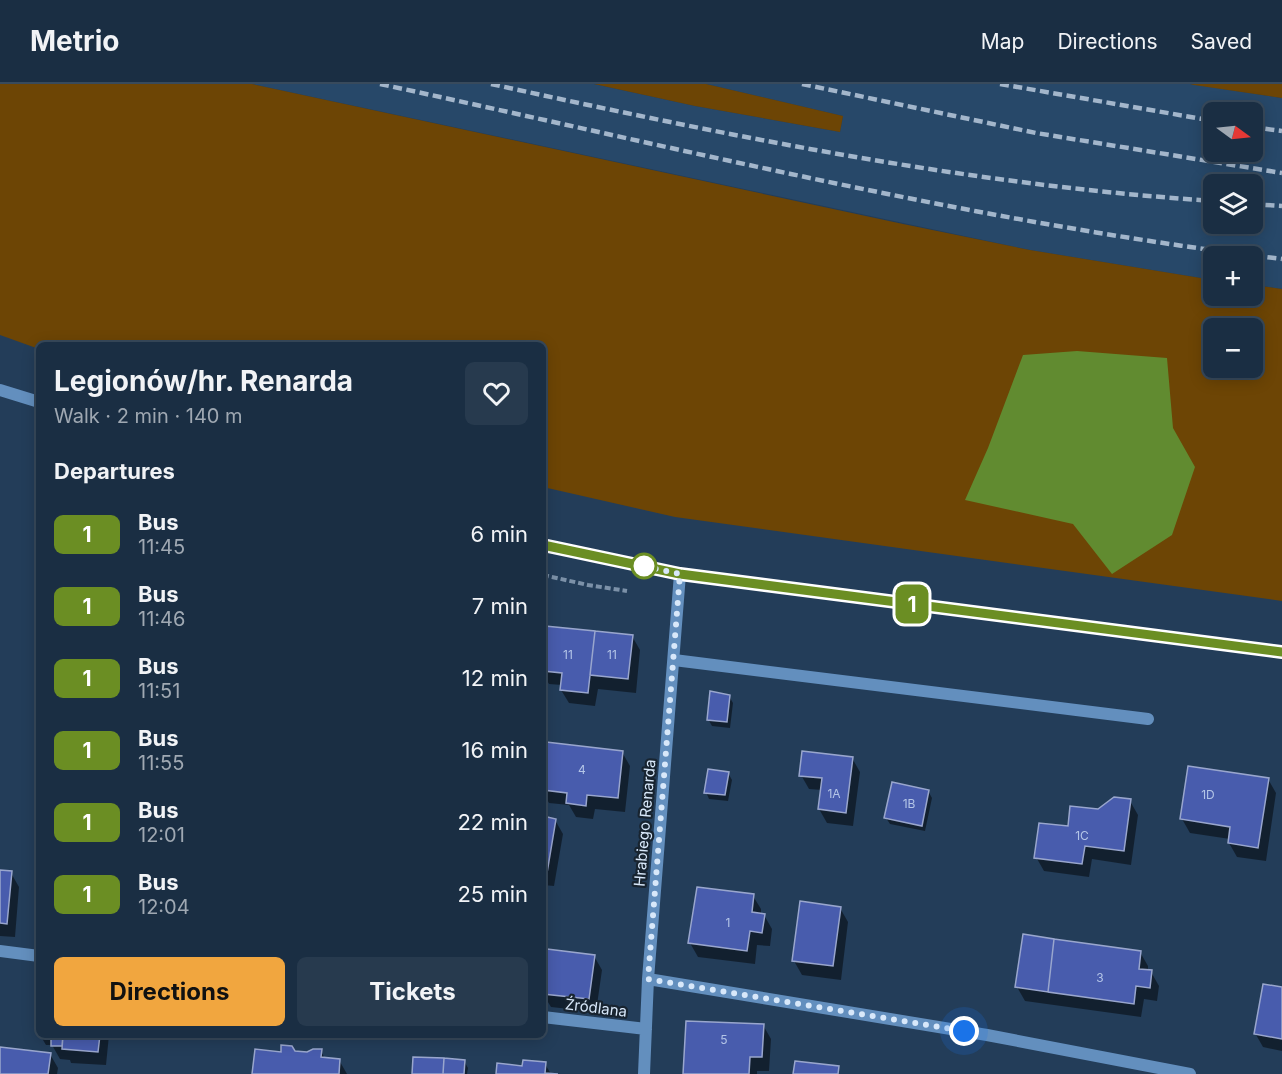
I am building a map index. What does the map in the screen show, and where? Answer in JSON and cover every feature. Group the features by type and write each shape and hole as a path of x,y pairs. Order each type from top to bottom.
{"street":[{"path":"0,390 36,401"},
{"path":"546,546 680,574 1282,652"},
{"name":"Hrabiego Renarda","path":"644,1074 648,979 680,574"},
{"path":"674,660 1148,719"},
{"path":"0,951 36,956"},
{"path":"648,979 987,1035 1190,1074"},
{"name":"Źródlana","path":"546,1017 646,1029"}],"shaded area":[{"path":"0,84 252,84 1030,250 1203,278 1203,306 1263,306 1263,286 1282,289 1282,601 675,517 546,488 546,342 36,342 36,348 0,335"},
{"path":"252,84 594,84 695,106 840,132 843,116 706,84 1190,84 1282,98 1282,289 1263,286 1263,246 1203,246 1203,278 1030,250"},
{"path":"594,84 706,84 843,116 840,132 695,106"},
{"path":"1190,84 1282,84 1282,98 1194,85"},
{"path":"1077,351 1167,358 1173,428 1195,467 1172,535 1112,574 1073,524 965,500 988,448 1023,355"}],"building":[{"path":"546,626 595,631 588,693 560,690 562,673 546,671"},
{"path":"595,631 633,635 628,679 590,675"},
{"path":"710,691 730,695 727,722 707,720"},
{"path":"546,742 623,751 618,798 587,795 586,806 566,803 567,793 546,790"},
{"path":"802,751 853,757 846,813 818,809 822,778 799,776"},
{"path":"1188,766 1269,778 1258,848 1228,843 1230,827 1180,819"},
{"path":"708,769 729,772 725,795 704,793"},
{"path":"892,782 929,790 922,826 884,818"},
{"path":"1114,797 1131,799 1124,851 1085,846 1082,864 1034,858 1039,823 1068,826 1070,806 1098,809"},
{"path":"546,817 556,819 546,873"},
{"path":"0,870 12,871 7,924 0,923"},
{"path":"697,887 754,894 752,912 765,914 762,933 750,931 747,951 688,943"},
{"path":"800,901 841,907 833,966 792,961"},
{"path":"1023,934 1054,939 1048,992 1015,987"},
{"path":"1054,939 1141,951 1139,969 1152,970 1150,988 1136,986 1134,1004 1048,992"},
{"path":"547,949 595,955 589,999 546,994"},
{"path":"1263,984 1282,987 1282,1039 1254,1034"},
{"path":"686,1021 764,1024 762,1057 750,1057 749,1074 683,1074"},
{"path":"51,1038 63,1038 62,1046 51,1046"},
{"path":"63,1038 100,1038 98,1052 62,1049"},
{"path":"281,1045 292,1046 295,1051 307,1052 322,1049 321,1057 340,1059 339,1074 252,1074 255,1049 281,1052"},
{"path":"0,1047 51,1053 48,1074 0,1074"},
{"path":"413,1057 444,1058 443,1074 412,1074"},
{"path":"444,1058 465,1060 464,1074 443,1074"},
{"path":"523,1060 546,1062 545,1073 558,1074 496,1074 497,1063 522,1066"},
{"path":"795,1061 839,1066 838,1074 793,1074"}],"railway":[{"path":"380,84 942,205 1168,244 1282,259"},
{"path":"491,84 760,140 940,171 1122,194 1203,200"},
{"path":"802,84 1036,133 1282,173"},
{"path":"1000,84 1203,119"},
{"path":"1263,128 1282,131"},
{"path":"1263,205 1282,206"}],"bus line":[{"name":"1","path":"546,546 680,574 1282,652"}],"route":[{"path":"644,566 634,564 680,574 648,979 964,1031"}]}
